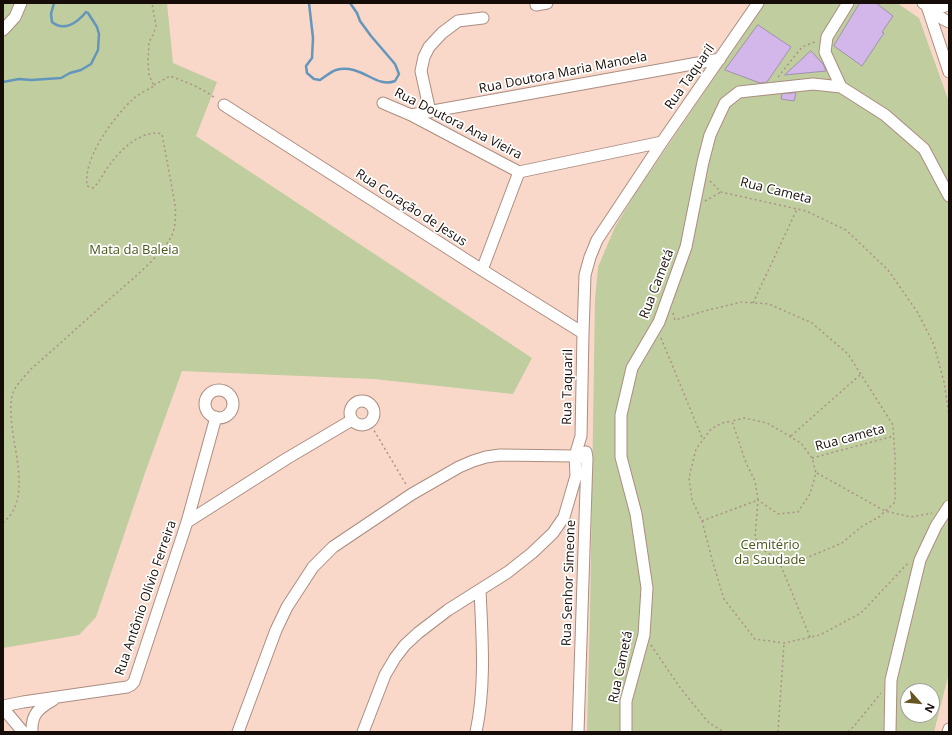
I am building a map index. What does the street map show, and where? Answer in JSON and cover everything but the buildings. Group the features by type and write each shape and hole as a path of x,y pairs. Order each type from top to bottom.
{"street":[{"path":"3,30 15,17 21,3"},
{"name":"Rua Taquaril","path":"363,732 386,675 395,658 405,645 448,610 532,554 553,533 564,516 576,476 575,456 581,436 585,275 590,256 597,240 662,142 758,3"},
{"path":"841,87 825,52 827,37 848,3"},
{"path":"925,5 949,5"},
{"path":"925,5 949,22"},
{"path":"925,5 949,72"},
{"path":"430,112 421,71 424,57 429,47 442,33 458,21 483,18"},
{"name":"Rua Doutora Maria Manoela","path":"411,115 720,59"},
{"name":"Rua Cametá","path":"626,732 626,701 644,636 647,588 636,514 622,457 621,415 632,368 656,327 686,247 710,135 725,103 739,92 813,84 841,87 885,115 924,148 949,196"},
{"name":"Rua Doutora Ana Vieira","path":"383,102 411,115 519,172 662,142"},
{"name":"Rua Coração de Jesus","path":"224,105 583,333"},
{"path":"482,270 519,172"},
{"path":"364,401 371,405 373,411 369,422 360,424 352,420 350,413 351,407 354,404 364,401"},
{"name":"Rua Antônio Olívio Ferreira","path":"3,707 127,687 134,682 187,522 216,418"},
{"path":"187,522 286,459 352,420"},
{"name":"Rua Senhor Simeone","path":"578,732 588,458 581,436"},
{"path":"238,732 279,624 290,601 309,573 321,558 333,547 412,494 459,467 486,457 500,455 575,456 588,458"},
{"path":"890,732 891,680 920,560 936,526 947,508"},
{"path":"476,732 481,705 483,676 480,590"},
{"path":"32,732 34,716 40,707 58,697"},
{"path":"3,707 23,732"}],"path":[{"path":"152,3 156,26 153,35 148,42 148,63 149,75 154,86"},
{"path":"771,89 782,71 802,47 827,37"},
{"path":"3,523 11,514 17,500 19,479 11,423 12,395 31,369 141,270 161,250 170,238 174,229 176,215 175,204 162,134 155,132 144,135 130,144 111,162 98,183 93,188 87,186 86,180 90,159 102,138 134,98 170,76 185,81 200,89 224,105"},
{"name":"Rua Cameta","path":"701,173 721,192 806,211 846,230 888,270 918,313 934,345 944,382 949,415"},
{"path":"694,207 721,192"},
{"path":"753,303 797,209"},
{"name":"Rua Cameta","path":"669,295 675,320 742,302 769,304 812,323 848,354 893,425 895,502 879,517 861,527 842,543 792,564 779,561"},
{"path":"656,327 703,440"},
{"name":"Rua Cameta","path":"791,436 861,374"},
{"name":"Rua Cameta","path":"758,500 778,514 798,512 810,494 816,473 812,458 801,443 767,423 744,418 722,423 711,429 696,449 689,478 692,500 702,521 724,599 755,639 784,643"},
{"path":"732,421 746,463 754,481 758,500 755,538 765,551 779,561 810,637"},
{"path":"369,422 412,494"},
{"name":"Rua cameta","path":"812,458 894,436"},
{"name":"Rua Cameta","path":"816,473 885,511 911,517 947,508"},
{"path":"702,521 758,500"},
{"path":"778,732 784,643 820,635 861,613 897,576 912,558"},
{"path":"644,636 681,689 709,723 724,732"},
{"path":"848,732 856,726 891,680"}],"green space":[{"name":"Mata da Baleia","path":"3,3 167,3 173,63 217,82 196,136 532,358 513,394 374,379 182,371 145,473 96,617 79,635 3,648"},
{"name":"Cemitério da Saudade","path":"765,3 897,3 919,18 949,102 949,673 940,708 940,683 900,683 900,723 936,723 934,732 587,732 595,300 598,267 615,227 635,194"}],"waterway":[{"path":"3,82 19,79 31,80 61,78 70,73 81,70 91,64 98,50 99,34 97,27 86,12 79,20 70,25 57,25 52,22 51,14 54,3"},
{"path":"309,3 313,38 312,58 306,66 307,73 314,79 320,80 336,70 345,69 353,70 381,82 388,83 395,81 399,74 395,64 371,36 360,21 357,13 350,3"}]}
